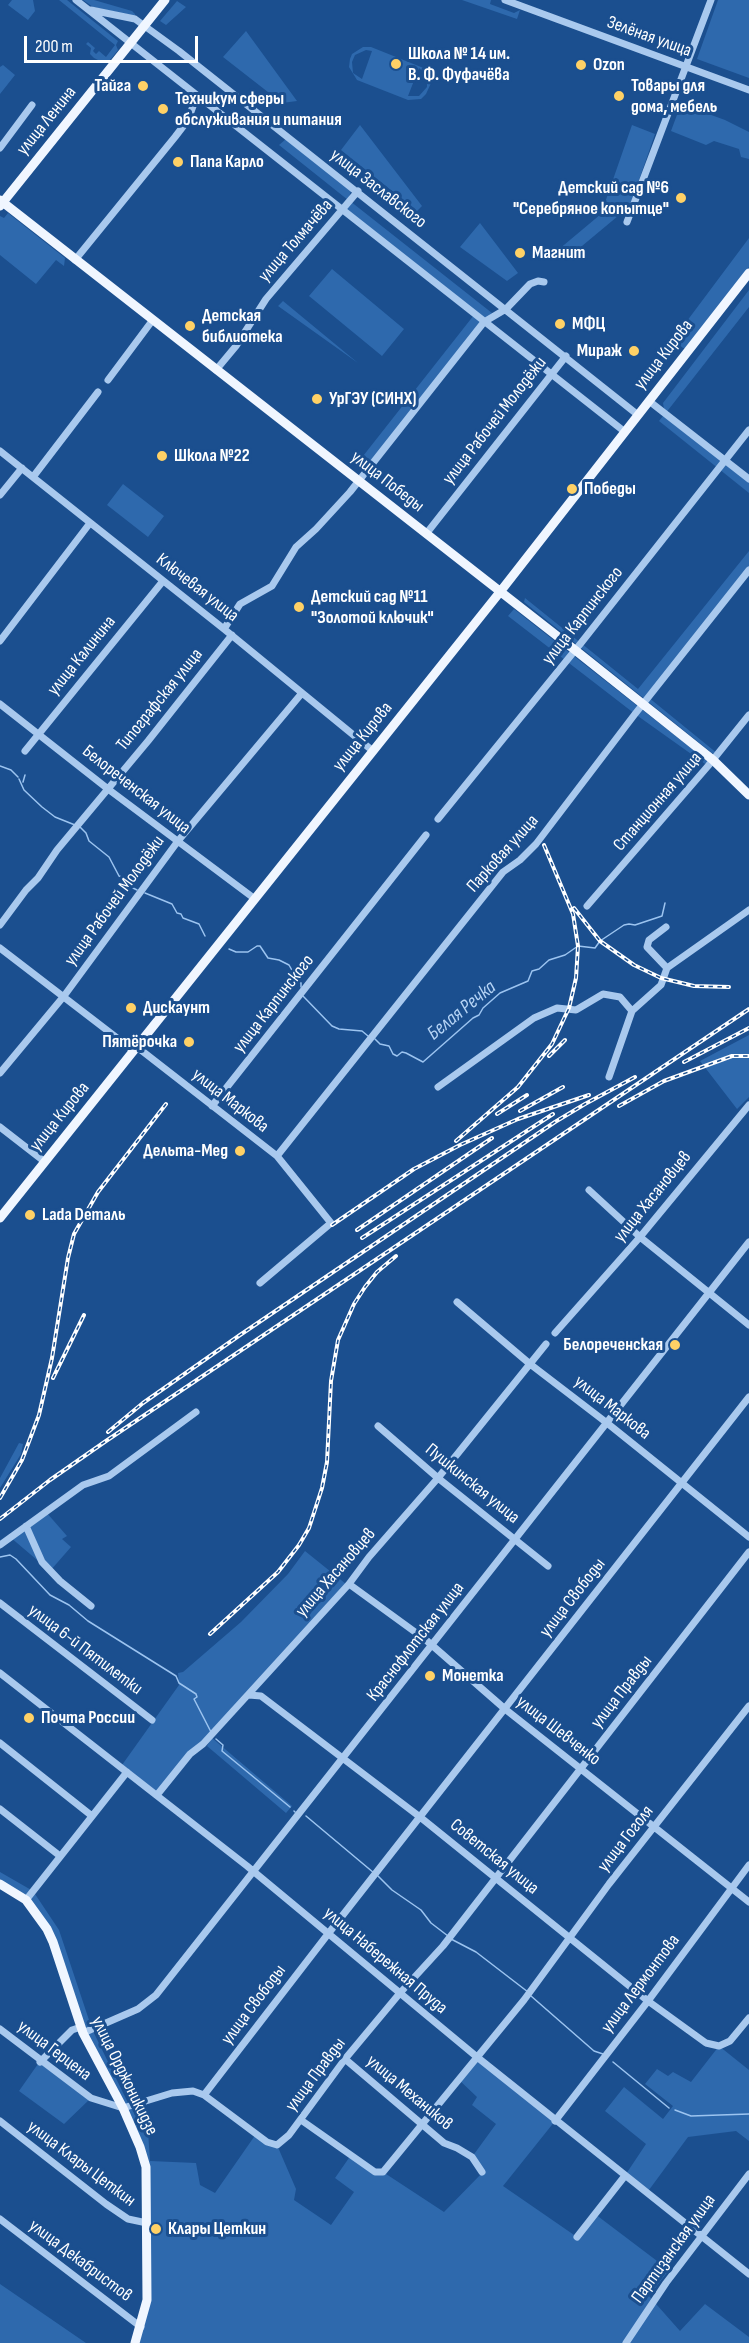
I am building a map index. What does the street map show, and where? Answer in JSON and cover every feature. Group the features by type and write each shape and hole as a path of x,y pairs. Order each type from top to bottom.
{"main road":[{"name":"улица Ленина","path":"1,203 165,0"},
{"name":"улица Победы","path":"1,203 575,650 713,760 749,795"},
{"name":"улица Кирова","path":"0,1218 500,592 749,273"},
{"name":"улица Орджоникидзе","path":"0,1884 26,1900 54,1942 82,2030 135,2132 146,2167 147,2300 135,2343"}],"street":[{"name":"улица Заславского","path":"76,0 625,432"},
{"name":"Зелёная улица","path":"505,0 749,90"},
{"path":"627,222 711,0"},
{"path":"530,9 533,1"},
{"name":"улица Заславского","path":"88,10 135,19 179,51 638,415"},
{"path":"75,260 176,137 188,120 197,95"},
{"path":"0,148 32,105"},
{"name":"улица Толмачёва","path":"216,370 236,346 266,300 358,191"},
{"path":"224,629 240,604 272,586 296,547 316,529 359,481 484,322 506,309 530,284 538,281 544,282"},
{"path":"108,380 152,321"},
{"name":"улица Рабочей Молодёжи","path":"426,534 566,356"},
{"path":"33,477 98,392"},
{"path":"649,401 749,479"},
{"name":"улица Карпинского","path":"438,819 749,430"},
{"name":"Ключевая улица","path":"0,451 232,635 373,751"},
{"path":"0,495 22,468"},
{"path":"0,641 90,523"},
{"name":"Парковая улица","path":"277,1156 503,872 520,860 536,844 749,570"},
{"name":"улица Калинина","path":"25,751 163,580"},
{"name":"Типографская улица","path":"0,925 38,878 57,850 232,635"},
{"name":"улица Рабочей Молодёжи","path":"0,1073 64,996 177,841 302,693"},
{"name":"Белореченская улица","path":"0,704 108,789 255,898"},
{"name":"Станционная улица","path":"587,906 749,715"},
{"name":"улица Карпинского","path":"212,1106 426,835"},
{"path":"609,1077 632,1011 660,985 667,968 749,910"},
{"path":"666,927 649,940 647,946 667,968"},
{"name":"улица Маркова","path":"0,948 277,1156 331,1223 260,1283"},
{"path":"438,1087 534,1018 557,1008 576,1010 603,994 620,997 632,1011"},
{"name":"улица Хасановцев","path":"555,1333 640,1238 749,1104"},
{"path":"0,1127 45,1162"},
{"path":"590,1190 640,1238 749,1325"},
{"name":"Краснофлотская улица","path":"40,2062 72,2030 82,2030 147,2004 255,1872 749,1242"},
{"name":"улица Маркова","path":"458,1302 530,1364 749,1537"},
{"name":"улица Хасановцев","path":"157,1796 190,1754 203,1744 249,1695 349,1584 546,1344"},
{"name":"улица Свободы","path":"204,2095 749,1397"},
{"path":"0,1545 83,1485 109,1476 196,1412"},
{"name":"Пушкинская улица","path":"378,1425 438,1478 548,1566"},
{"path":"26,1526 42,1562 60,1581 91,1606"},
{"name":"улица Правды","path":"204,2095 267,2142 277,2145 289,2135 345,2059 452,1935 749,1552"},
{"name":"улица Шевченко","path":"349,1584 426,1640 431,1647 505,1709 749,1902"},
{"name":"улица 6-й Пятилетки","path":"0,1604 152,1720"},
{"name":"улица Набережная Пруда","path":"0,1673 255,1872 555,2121 749,2274"},
{"name":"Советская улица","path":"249,1695 261,1696 420,1817 648,2001 706,2043 719,2046 730,2041 749,2018"},
{"name":"улица Гоголя","path":"301,2120 375,2172 382,2172 527,1995 749,1706"},
{"path":"0,1743 92,1816"},
{"path":"26,1900 127,1772"},
{"path":"0,1809 60,1856"},
{"name":"улица Лермонтова","path":"555,2121 749,1865"},
{"name":"улица Герцена","path":"0,2029 40,2062 91,2098 123,2108"},
{"name":"улица Механиков","path":"345,2059 444,2143 472,2157 482,2172"},
{"path":"123,2108 171,2092 185,2090 204,2095"},
{"name":"улица Клары Цеткин","path":"0,2121 106,2204 128,2219 147,2223"},
{"name":"Партизанская улица","path":"626,2343 700,2236 749,2174"},
{"path":"577,2237 624,2177"},
{"name":"улица Декабристов","path":"0,2219 141,2327"}],"shaded area":[{"path":"12,0 33,0 35,11 28,20 8,5"},
{"path":"59,0 67,0 118,41 116,45 118,50 110,60 102,62 94,58 90,54 91,48 86,44 88,42 95,48 93,51 96,54 99,51 106,57 115,45"},
{"path":"83,0 94,0 132,11 135,16 93,7"},
{"path":"462,0 491,0 490,4 514,13 520,10 517,19"},
{"path":"718,0 749,0 749,78 697,59"},
{"path":"177,1 186,7 166,25 160,21"},
{"path":"246,31 297,101 282,103 223,57"},
{"path":"363,47 371,47 426,69 431,83 421,99 408,100 357,80 349,67 352,54","holes":["366,50 372,51 362,79 353,73 352,62 355,55","419,68 427,75 427,87 419,96 408,96"]},
{"path":"3,65 15,75 0,94 0,67"},
{"path":"681,104 725,120 749,132 749,159 741,157 739,149 714,141 706,145 671,131"},
{"path":"360,125 422,206 417,211 341,150"},
{"path":"632,125 655,134 630,206 570,256 559,261 558,250 601,214"},
{"path":"286,139 351,191 348,200 279,145"},
{"path":"350,201 492,313 365,472 356,465 474,315 342,211"},
{"path":"8,213 65,258 64,266 56,260 36,284 0,255 0,216 4,218"},
{"path":"480,223 518,273 507,281 460,247"},
{"path":"749,238 749,267 687,349 674,345 685,331 681,329"},
{"path":"332,269 404,329 382,356 309,296"},
{"path":"749,290 749,307 665,414 663,403"},
{"path":"283,301 358,363 278,306"},
{"path":"663,416 749,481 749,493 659,421"},
{"path":"123,484 164,516 148,537 107,505"},
{"path":"749,551 749,570 648,697 718,754 712,753 524,602 525,598 638,689"},
{"path":"514,609 710,763 708,766 635,714 508,616"},
{"path":"749,1035 749,1097 737,1109 700,1061"},
{"path":"19,1443 23,1444 21,1454 0,1488 0,1478"},
{"path":"46,1512 67,1536 62,1539 71,1547 50,1571 10,1537"},
{"path":"305,1551 346,1584 158,1793 122,1765 179,1685 178,1673 183,1672 241,1622 288,1574"},
{"path":"212,1738 292,1806 286,1813 207,1746"},
{"path":"0,1872 33,1891 59,1930 92,2029 129,2105 146,2101 150,2161 196,2163 200,2185 215,2193 256,2134 277,2145 296,2189 294,2200 331,2225 354,2192 335,2178 351,2155 375,2172 383,2172 444,2212 483,2172 472,2157 496,2124 472,2105 477,2097 457,2078 477,2057 555,2121 503,2186 577,2237 595,2214 669,2270 649,2296 680,2331 705,2304 749,2337 749,2343 135,2343 147,2300 146,2167 83,2032 53,1943 26,1900 0,1884"},
{"path":"719,2046 749,2070 749,2141 736,2131 688,2137 646,2194 624,2177 646,2144 605,2111 624,2087 663,2119 673,2106 645,2084 657,2069 668,2076 673,2072 691,2082"},
{"path":"40,2061 91,2098 64,2124 19,2091"},
{"path":"0,2284 86,2343 0,2343"}],"waterway":[{"name":"Белая Речка","path":"0,766 11,770 18,777"},
{"path":"23,782 25,775"},
{"name":"Белая Речка","path":"19,779 24,790 42,807 55,817 75,825"},
{"name":"Белая Речка","path":"79,826 86,833 89,841 109,857 119,876 127,879 137,890"},
{"name":"Белая Речка","path":"145,893 172,904 183,918 199,924 205,936"},
{"name":"Белая Речка","path":"375,1039 380,1044 389,1046 393,1054 397,1056 402,1052 423,1062 479,1015 483,1008 500,993 528,981 532,971 578,946 595,948 600,941 624,925 635,925 662,916 665,903"},
{"name":"Белая Речка","path":"229,949 236,952 248,952 260,946 268,958 289,965 293,972 292,978 301,983 301,987"},
{"name":"Белая Речка","path":"302,995 332,1026 339,1029 362,1031 368,1036"},
{"path":"0,1557 10,1555 16,1559 50,1595 69,1605 88,1621 176,1676 179,1683 196,1694 197,1697 194,1699 211,1732"},
{"path":"216,1739 223,1745 222,1751 290,1807"},
{"path":"306,1816 374,1873"},
{"path":"378,1876 392,1890 421,1910 431,1923 448,1936"},
{"path":"451,1939 476,1952 528,1992"},
{"path":"531,1996 594,2051 603,2054"},
{"path":"613,2062 669,2108"},
{"path":"675,2110 691,2116 749,2114"}],"railway":[{"path":"456,1141 518,1087 552,1044 569,1008 576,978 578,946 573,914 544,845"},
{"path":"574,908 600,941 634,965 661,978 694,986 729,987"},
{"path":"0,1519 106,1441 749,1009"},
{"path":"684,1062 749,1028"},
{"path":"549,1056 565,1040"},
{"path":"619,1106 664,1081 732,1056 749,1056"},
{"path":"108,1432 143,1403 240,1335 555,1122 635,1077"},
{"path":"520,1111 563,1087"},
{"path":"497,1114 527,1095"},
{"path":"332,1225 414,1169 460,1145 518,1119 589,1095"},
{"path":"0,1498 22,1460 39,1415 52,1358 74,1234 98,1192 166,1104"},
{"path":"362,1238 553,1114"},
{"path":"357,1230 492,1138"},
{"path":"210,1634 278,1572 309,1528 322,1488 327,1462 331,1381 338,1340 354,1304 365,1287 377,1272 396,1256"},
{"path":"53,1378 84,1315"}],"place":[{"name":"Школа № 14 им. В. Ф. Фуфачёва","path":"396,64"},
{"name":"Ozon","path":"581,65"},
{"name":"Тайга","path":"143,86"},
{"name":"Товары для дома, мебель","path":"619,96"},
{"name":"Техникум сферы обслуживания и питания","path":"163,109"},
{"name":"Папа Карло","path":"178,162"},
{"name":"Детский сад №6 \"Серебряное копытце\"","path":"681,198"},
{"name":"Магнит","path":"520,253"},
{"name":"МФЦ","path":"560,324"},
{"name":"Детская библиотека","path":"190,326"},
{"name":"Мираж","path":"634,351"},
{"name":"УрГЭУ (СИНХ)","path":"317,399"},
{"name":"Школа №22","path":"162,456"},
{"name":"Победы","path":"572,489"},
{"name":"Детский сад №11 \"Золотой ключик\"","path":"299,607"},
{"name":"Дискаунт","path":"131,1008"},
{"name":"Пятёрочка","path":"189,1042"},
{"name":"Дельта-Мед","path":"240,1151"},
{"name":"Lada Dеталь","path":"30,1215"},
{"name":"Белореченская","path":"675,1345"},
{"name":"Монетка","path":"430,1676"},
{"name":"Почта России","path":"29,1718"},
{"name":"Клары Цеткин","path":"156,2229"}]}
